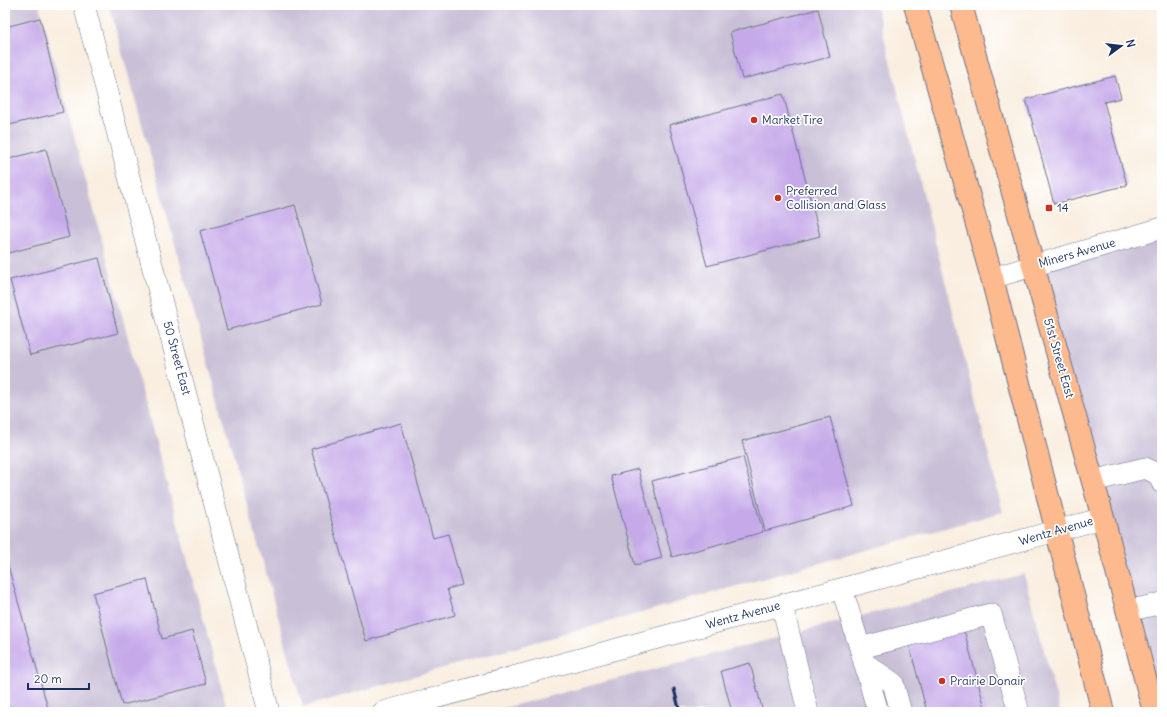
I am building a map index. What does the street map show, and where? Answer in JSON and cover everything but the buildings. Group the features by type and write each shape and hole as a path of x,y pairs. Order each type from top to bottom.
{"main road":[{"path":"915,5 992,278 1056,532 1104,712"},
{"name":"51st Street East","path":"961,5 1032,266 1093,480 1154,712"}],"street":[{"name":"50 Street East","path":"84,5 269,712"},
{"name":"Miners Avenue","path":"992,278 1162,228"},
{"path":"1093,480 1144,468 1150,469 1156,473 1162,483"},
{"name":"Wentz Avenue","path":"383,712 1056,532 1103,518"},
{"path":"842,589 878,712"},
{"path":"1128,611 1162,603"},
{"path":"782,605 808,712"},
{"path":"862,656 991,614 1019,712"},
{"path":"862,656 893,683 901,712"}],"shaded area":[{"path":"5,5 39,5 228,712 5,712"},
{"path":"109,5 876,5 1003,512 303,707"},
{"path":"1162,228 1162,712 1032,266"},
{"path":"1024,574 1060,712 488,712"}],"railway":[{"path":"674,689 680,712"}],"place":[{"name":"Market Tire","path":"754,120"},
{"name":"Preferred Collision and Glass","path":"778,198"},
{"name":"14","path":"1049,208"},
{"name":"Prairie Donair","path":"942,681"}]}
